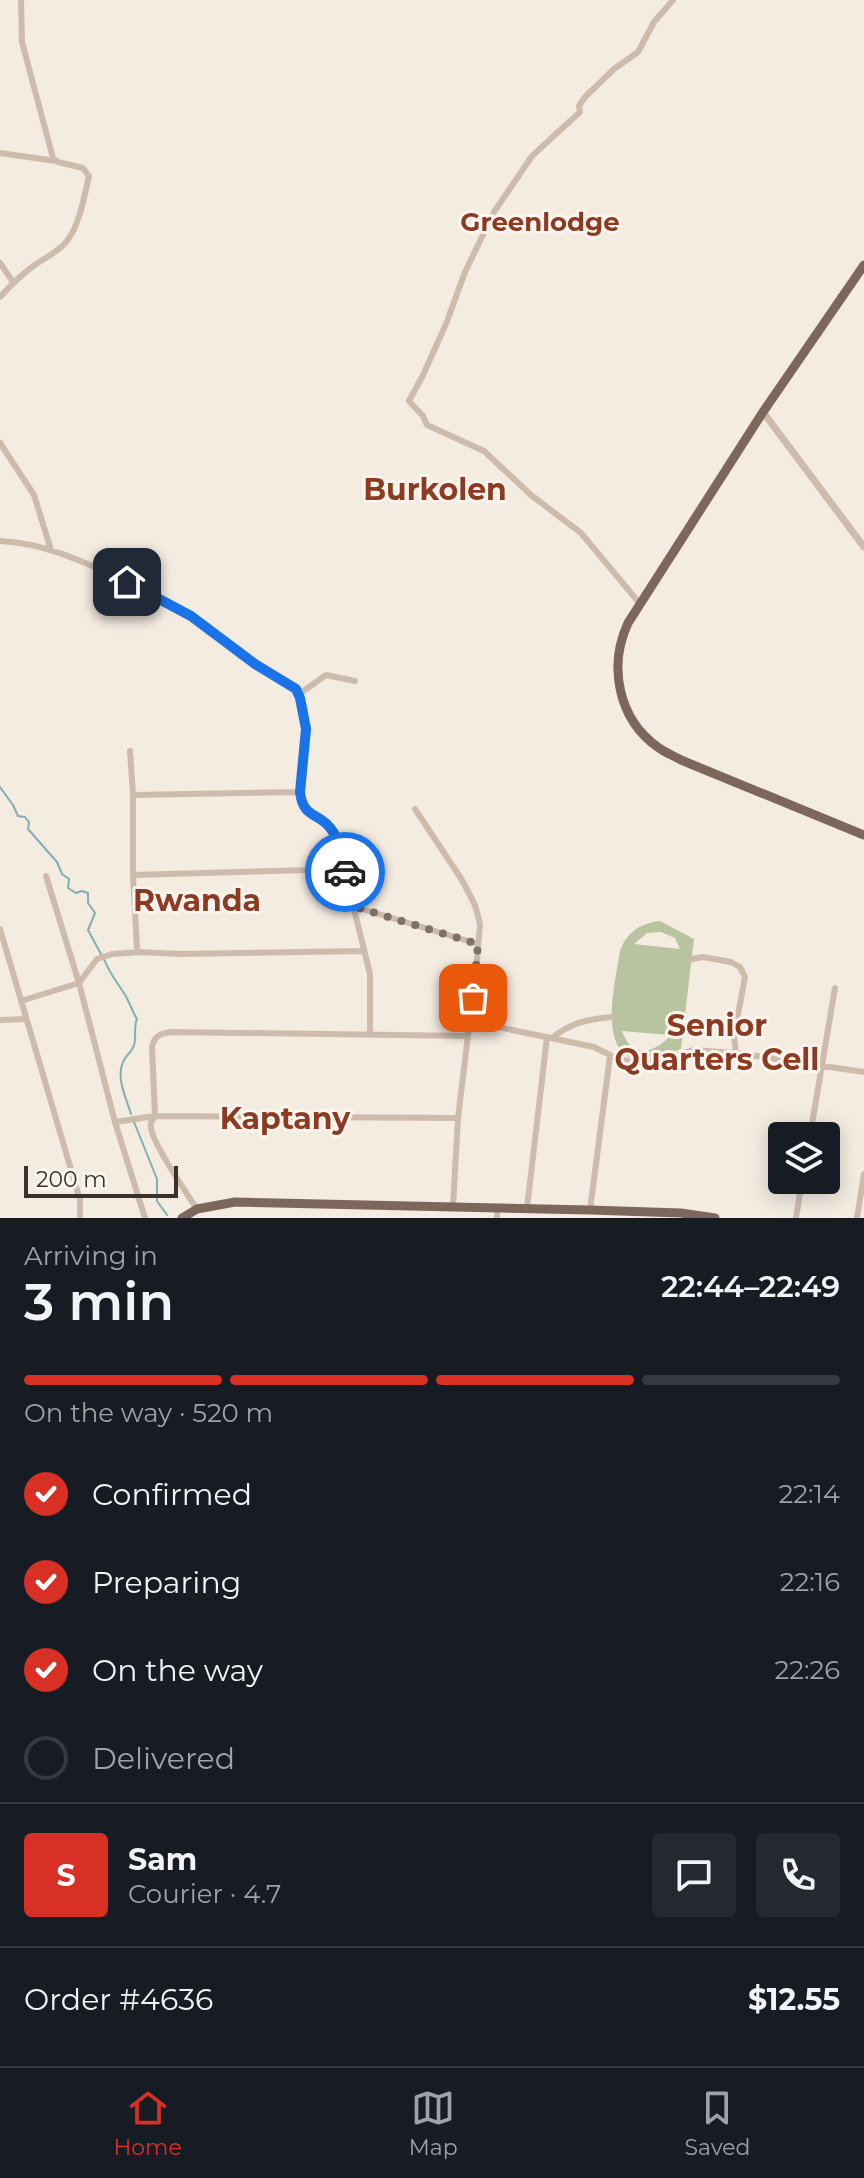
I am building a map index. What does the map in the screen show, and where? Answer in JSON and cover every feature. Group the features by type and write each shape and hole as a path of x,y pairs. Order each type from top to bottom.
{"main road":[{"path":"864,265 763,412 628,623 617,662 617,678 631,719 658,748 864,835"},
{"path":"182,1218 197,1209 231,1202 453,1206 497,1213 527,1208 681,1213 715,1218"}],"street":[{"path":"21,0 22,42 56,161"},
{"path":"641,605 581,533 531,495 484,451 427,425 409,401 494,212 532,156 580,112 579,106 585,97 614,69 638,52 654,22 673,0"},
{"path":"0,153 56,161 83,168 89,176 81,210 68,240 13,282 0,297"},
{"path":"0,263 13,282"},
{"path":"763,412 864,547"},
{"path":"0,443 34,495 51,550"},
{"path":"0,541 26,543 51,550 149,592 191,616 299,694 306,729 301,801 307,811 326,823 334,834 345,869 370,980 370,1035"},
{"path":"299,694 326,675 355,681"},
{"path":"130,751 133,875 137,948 141,952"},
{"path":"133,795 300,792"},
{"path":"415,809 462,880 475,905 480,924 458,1118 453,1206"},
{"path":"133,875 345,869"},
{"path":"46,876 145,1218"},
{"path":"352,906 478,944"},
{"path":"0,929 80,1200 80,1218"},
{"path":"21,1001 79,983 90,966 112,954 363,951"},
{"path":"692,959 703,957 731,962 740,967 745,977 734,1036 736,1053"},
{"path":"812,1122 835,988"},
{"path":"527,1208 550,1038 582,1021 612,1017"},
{"path":"0,1020 26,1019"},
{"path":"469,1021 594,1047 622,1060 643,1063 693,1050 736,1053 864,1072"},
{"path":"197,1209 154,1137 151,1125 155,1116 152,1047 161,1034 467,1036"},
{"path":"590,1210 610,1056"},
{"path":"115,1122 155,1116 458,1118"},
{"path":"857,1218 864,1174"},
{"path":"796,1218 800,1194"}],"green space":[{"path":"660,921 694,939 681,1049 645,1060 629,1057 619,1047 614,1034 613,998 623,944 635,930","holes":["661,932 675,938 680,949 634,944 647,933","622,1031 670,1035 670,1036 657,1047 643,1050 631,1046"]}],"waterway":[{"path":"0,787 18,816 25,817 29,822 28,829 69,879 68,888 76,893 88,893 88,903 95,913 88,930 101,954"},
{"path":"104,959 137,1019 134,1045 121,1068 122,1088 131,1114"},
{"path":"134,1122 157,1179 157,1201 167,1215"}],"way so far":[{"path":"345,872 352,906 478,944 473,998"}],"district":[{"name":"Greenlodge","path":"540,222"},
{"name":"Burkolen","path":"435,490"},
{"name":"Rwanda","path":"197,901"},
{"name":"Senior Quarters Cell","path":"717,1043"},
{"name":"Kaptany","path":"285,1119"}],"route":[{"path":"127,582 191,616 255,664 296,689 306,729 301,801 309,814 326,823 334,834 345,872"}]}
